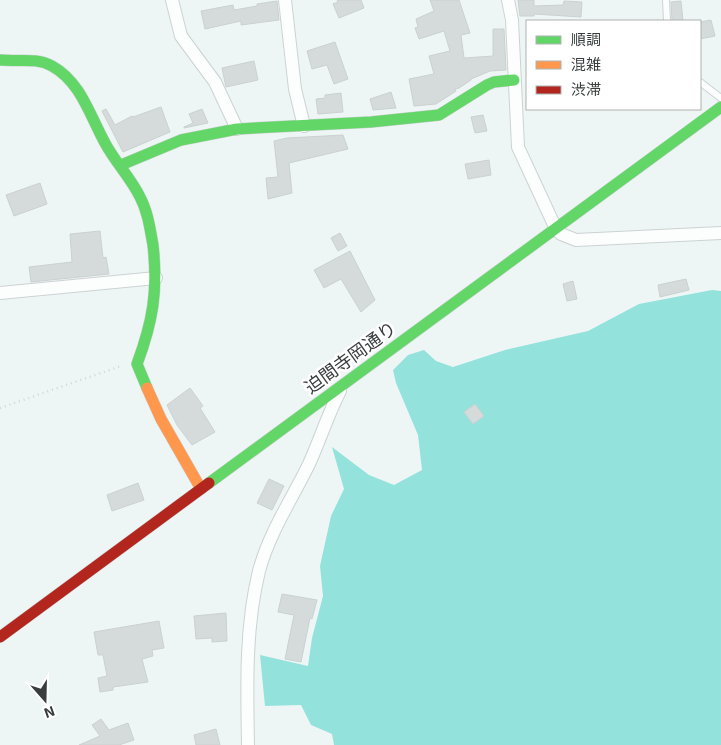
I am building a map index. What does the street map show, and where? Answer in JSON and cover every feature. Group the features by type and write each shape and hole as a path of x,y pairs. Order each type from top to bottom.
{"street":[{"path":"172,0 181,36 215,82 237,129"},
{"path":"285,0 295,89 304,126"},
{"path":"508,0 512,20 518,147 556,229 561,234 576,240 721,234"},
{"path":"0,60 35,60 50,66 68,79 77,89 106,144 141,199 151,230 156,278 153,307 146,342 137,364 161,418 201,489"},
{"path":"121,166 181,140 237,129 371,122 439,115 485,86 495,82 514,80"},
{"name":"迫間寺岡通り","path":"0,637 721,107"},
{"path":"0,294 156,278"},
{"path":"248,745 247,649 259,569 278,524 322,434 330,408 343,384"}],"lane":[{"path":"666,0 667,20"},
{"path":"701,83 721,98"}],"path":[{"path":"0,408 116,367 137,364"}],"shaded area":[{"path":"712,290 721,291 721,745 334,745 332,734 311,725 301,705 265,706 260,655 308,666 312,638 323,596 320,566 331,516 344,489 332,447 369,475 394,485 422,470 418,435 396,383 393,370 408,355 424,350 436,361 453,367 505,350 588,331 639,304"}],"building":[{"path":"337,0 361,0 364,8 339,18 333,4 338,2"},
{"path":"430,0 459,0 470,33 461,35 464,58 493,56 493,29 504,29 506,70 490,71 471,79 436,104 414,106 409,79 434,74 429,56 450,51 444,31 419,39 415,28 418,27 416,19 434,11"},
{"path":"518,0 534,0 534,6 563,5 564,1 582,2 581,17 534,14 534,16 520,16"},
{"path":"277,1 279,20 241,25 241,21 205,29 201,11 233,5 234,10"},
{"path":"681,1 683,20 672,20 671,2"},
{"path":"711,20 715,36 701,39 701,22"},
{"path":"335,42 348,79 334,84 327,65 312,69 307,51"},
{"path":"254,61 258,80 226,87 222,68"},
{"path":"391,92 396,108 373,110 370,99"},
{"path":"341,93 343,112 318,114 316,99 325,98 325,95"},
{"path":"161,107 170,132 123,152 102,111 106,109 115,125 132,116"},
{"path":"202,109 208,123 184,128 193,123 189,114"},
{"path":"483,115 487,131 475,133 471,117"},
{"path":"343,135 348,149 289,163 292,193 268,199 266,178 278,177 274,141 287,138"},
{"path":"489,160 491,175 468,179 465,164"},
{"path":"40,183 47,204 14,216 6,195"},
{"path":"100,231 103,258 106,257 109,274 31,282 29,267 72,262 70,234"},
{"path":"340,233 347,246 338,251 331,238"},
{"path":"350,251 375,300 361,312 341,279 324,288 314,270"},
{"path":"686,279 689,290 660,297 658,285"},
{"path":"573,281 577,299 567,301 563,284"},
{"path":"190,388 203,406 200,408 215,432 192,445 177,425 167,405"},
{"path":"475,404 484,416 473,424 464,412"},
{"path":"269,479 284,486 272,510 257,503"},
{"path":"138,483 144,500 112,511 107,495"},
{"path":"282,594 317,600 312,619 310,618 301,662 285,659 294,615 278,612"},
{"path":"226,613 227,641 212,642 212,638 196,639 194,616"},
{"path":"159,621 164,648 152,650 153,656 142,659 148,682 113,687 113,690 100,692 98,678 107,676 103,655 98,655 94,632"},
{"path":"101,719 109,730 128,723 134,740 119,745 79,745 100,736 92,725"},
{"path":"216,729 220,745 196,745 194,735"}],"traffic: fast":[{"path":"0,60 46,63 62,73 78,90 109,150 132,183 143,203 153,245 155,277 153,306 147,334 137,364 147,388"},
{"path":"121,165 181,140 237,129 371,122 439,115 487,85 494,82 514,80"},
{"path":"209,483 721,107"}],"traffic: slow":[{"path":"147,388 161,419 201,489"}],"traffic: jam":[{"path":"0,637 209,483"}]}
